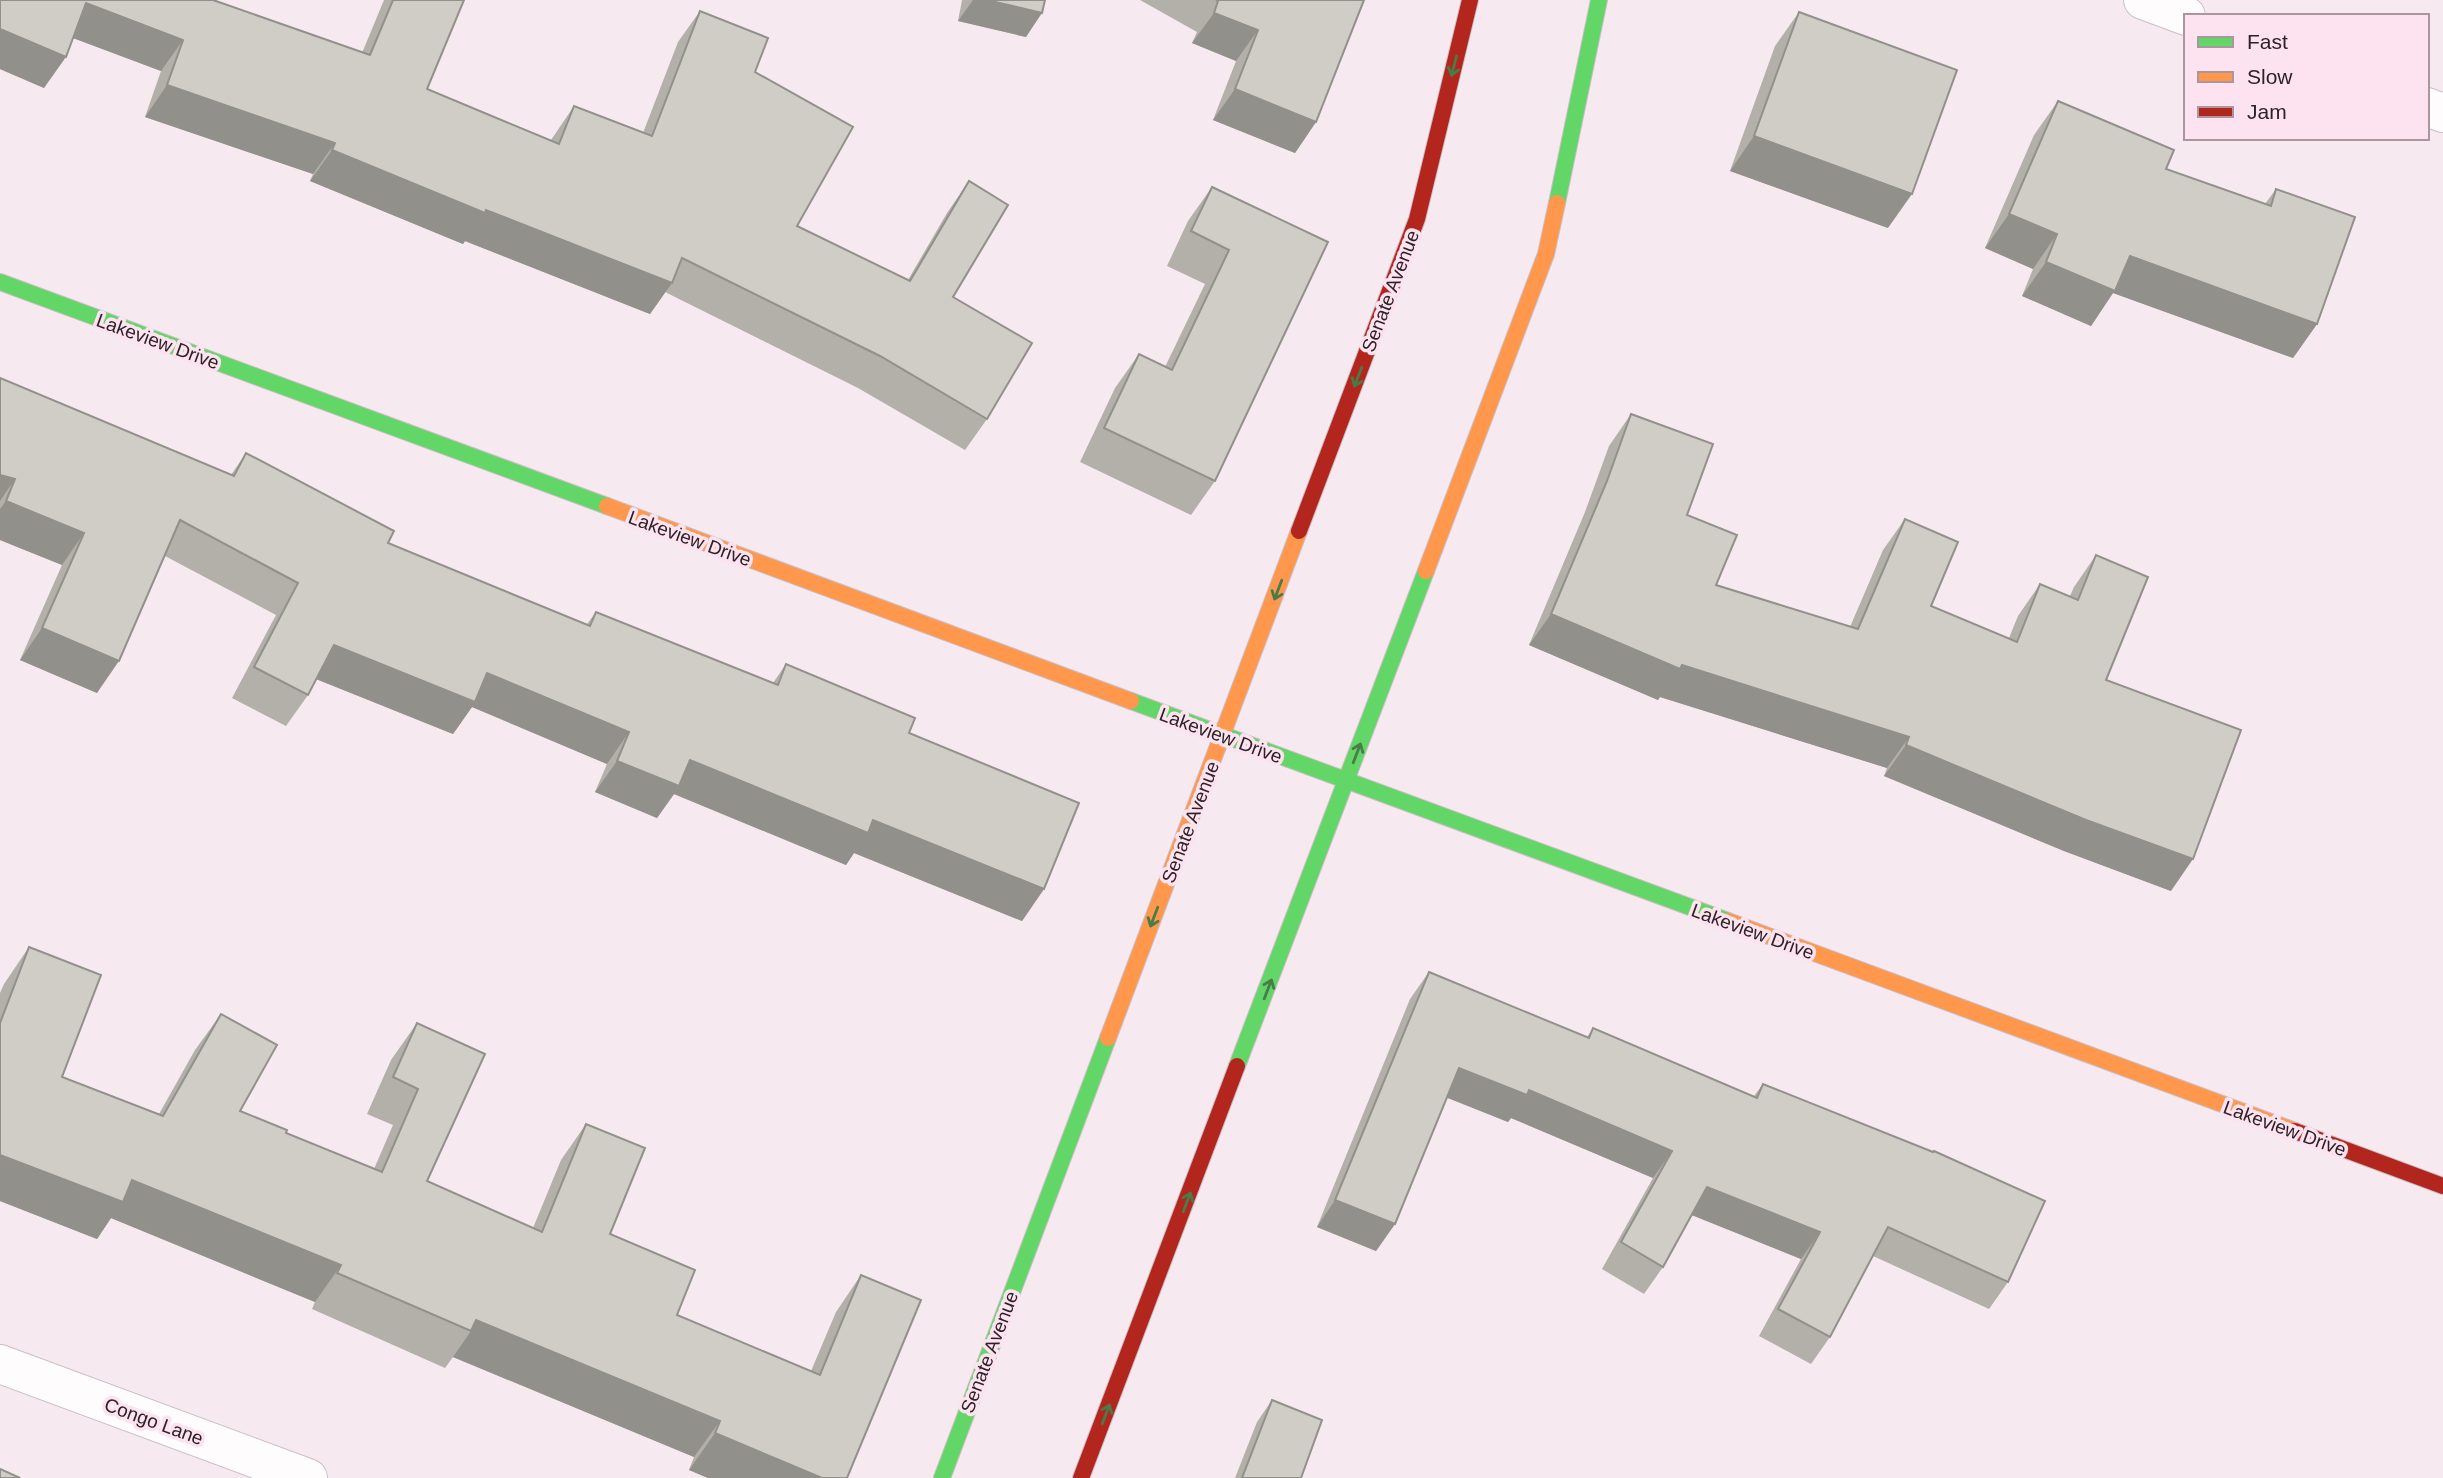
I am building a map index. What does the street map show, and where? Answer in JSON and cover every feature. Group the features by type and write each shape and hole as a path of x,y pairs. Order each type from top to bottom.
{"street":[{"name":"Senate Avenue","path":"942,1478 1417,219 1470,0"},
{"path":"1082,1478 1546,254 1599,0"},
{"path":"2143,0 2184,15"},
{"name":"Lakeview Drive","path":"0,282 2443,1186"},
{"name":"Congo Lane","path":"0,1364 308,1478"}],"building":[{"path":"0,0 213,0 370,55 393,0 464,0 427,89 559,144 574,106 652,136 700,11 768,38 755,72 853,127 797,226 910,281 969,181 1008,205 953,297 1032,343 987,419 880,356 682,258 672,283 486,210 485,213 332,150 335,143 167,85 183,40 86,3 66,57 0,29"},
{"path":"987,0 1045,0 1042,13"},
{"path":"1216,0 1364,0 1316,122 1235,89 1258,30 1214,13 1218,1"},
{"path":"1799,12 1957,70 1912,194 1754,136"},
{"path":"2058,101 2174,150 2166,169 2271,206 2276,189 2355,217 2317,324 2130,256 2115,291 2046,262 2057,234 2009,214"},
{"path":"1212,187 1328,242 1215,481 1104,428 1139,354 1172,370 1229,250 1191,231"},
{"path":"0,378 234,476 246,453 394,531 388,543 590,626 596,612 778,685 786,664 915,718 909,733 1079,803 1044,889 873,820 868,833 690,760 679,786 617,761 629,732 487,673 475,702 334,645 308,695 254,667 298,583 180,520 119,661 42,628 84,533 6,501 15,479 0,475"},
{"path":"1631,414 1713,444 1687,515 1737,535 1716,585 1858,629 1905,519 1958,542 1931,606 2017,642 2040,584 2078,600 2096,555 2148,577 2106,680 2241,730 2193,859 2086,820 1906,745 1909,737 1682,665 1680,669 1551,614 1607,481"},
{"path":"29,947 101,975 62,1077 163,1116 221,1014 277,1045 240,1111 382,1172 418,1089 393,1077 417,1023 485,1054 427,1181 542,1232 586,1124 645,1148 610,1234 695,1270 677,1315 820,1375 861,1275 921,1300 847,1478 822,1478 715,1433 720,1421 476,1320 471,1331 337,1273 341,1265 132,1180 123,1202 0,1155 0,1023"},
{"path":"1429,972 1589,1038 1593,1028 1757,1098 1763,1084 1934,1151 2045,1201 2008,1282 1888,1227 1830,1337 1778,1309 1820,1232 1707,1187 1663,1267 1621,1242 1672,1151 1529,1090 1527,1095 1459,1068 1395,1224 1335,1200"},
{"path":"1272,1400 1322,1420 1301,1478 1242,1478"},
{"path":"0,1469 20,1478 0,1478"}],"traffic: fast":[{"path":"1557,203 1599,0"},
{"path":"0,282 607,506"},
{"path":"1237,1066 1426,571"},
{"path":"1131,701 1728,921"},
{"path":"942,1478 1108,1038"}],"traffic: slow":[{"path":"1426,571 1546,254 1557,203"},
{"path":"607,506 1131,701"},
{"path":"1108,1038 1299,531"},
{"path":"1728,921 2295,1131"}],"traffic: jam":[{"path":"1299,531 1417,219 1470,0"},
{"path":"1081,1478 1237,1066"},
{"path":"2295,1131 2443,1186"}]}
